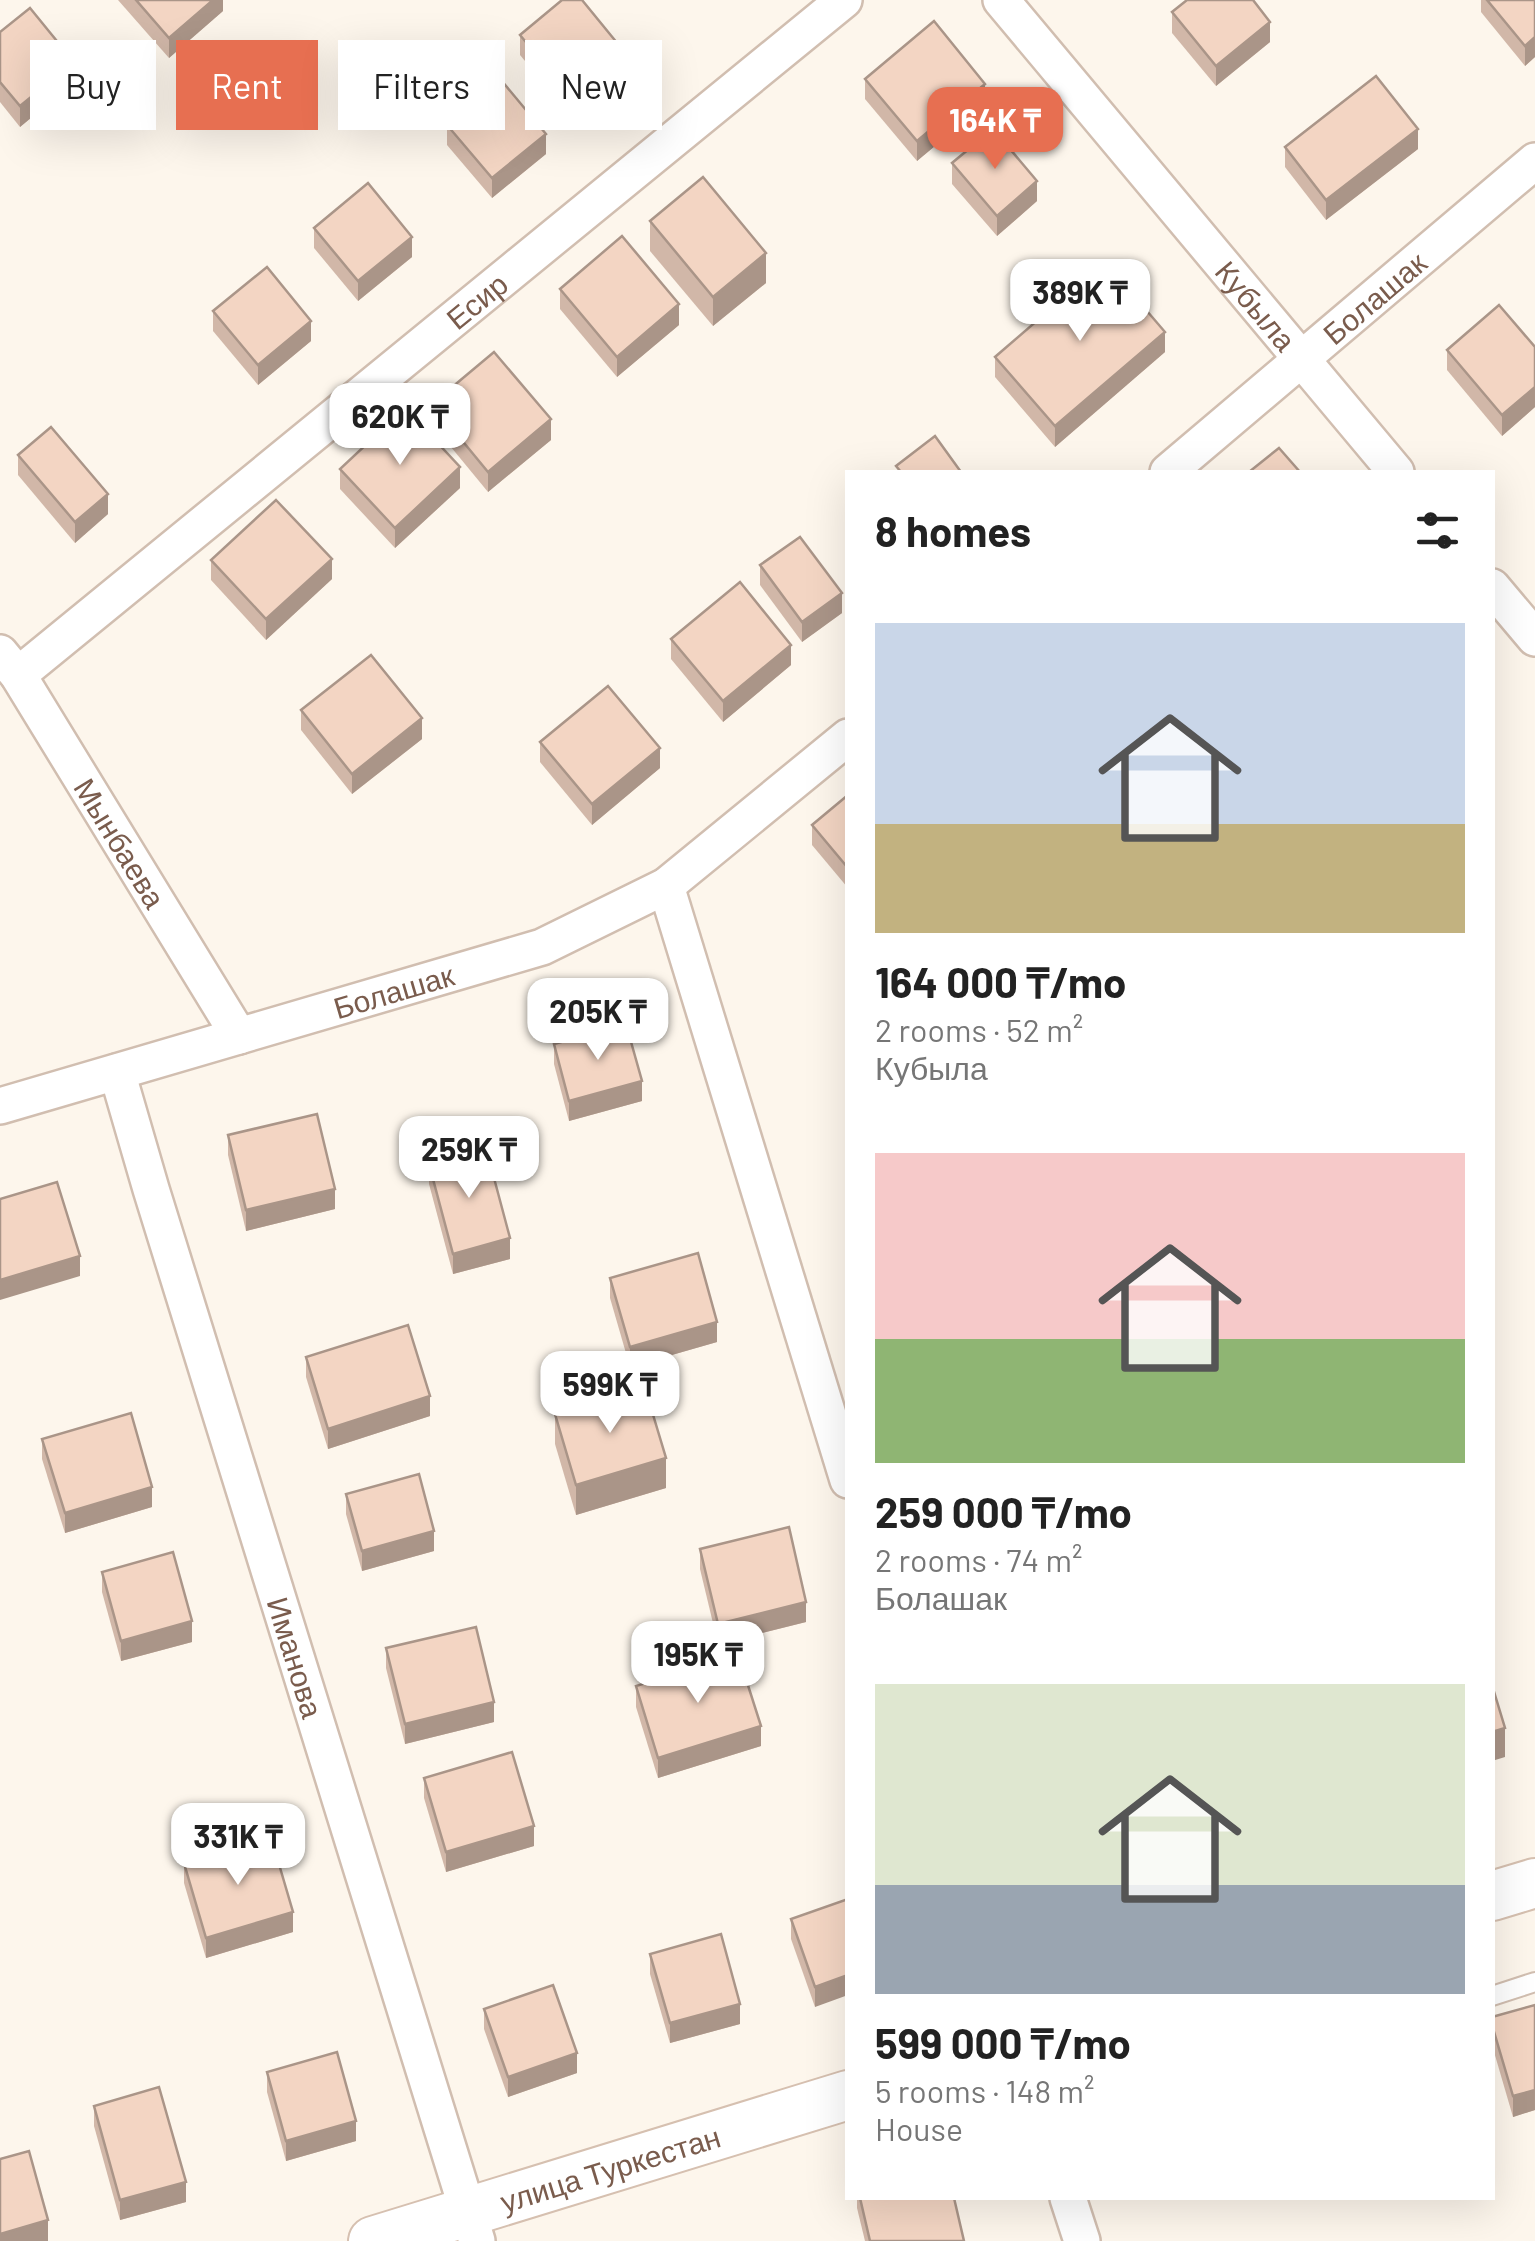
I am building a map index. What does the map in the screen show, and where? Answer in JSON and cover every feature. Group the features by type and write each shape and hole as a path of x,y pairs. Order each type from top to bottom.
{"street":[{"name":"Есир","path":"9,664 844,0"},
{"name":"Кубыла","path":"1002,0 1394,470"},
{"name":"Болашак","path":"1170,470 1535,161"},
{"path":"1495,591 1535,638"},
{"name":"Мынбаева","path":"9,664 239,1036"},
{"name":"Болашак","path":"0,1106 542,947 666,886 845,739"},
{"path":"666,886 845,1470"},
{"name":"Иманова","path":"118,1072 156,1208 473,2226"},
{"path":"1495,1895 1535,1883"},
{"name":"улица Туркестан","path":"373,2241 473,2226 845,2096"},
{"path":"1069,2200 1082,2241"}],"lane":[{"path":"1495,1995 1535,1982"}],"building":[{"path":"136,0 213,0 169,38"},
{"path":"562,0 582,0 615,40 525,41 520,35"},
{"path":"1187,0 1253,0 1270,22 1216,66 1172,12"},
{"path":"1487,0 1535,0 1535,37 1525,46"},
{"path":"30,8 56,40 30,40 30,98 20,106 0,82 0,32"},
{"path":"934,21 985,84 917,141 865,79"},
{"path":"1376,76 1418,129 1326,200 1285,147"},
{"path":"505,85 525,109 525,130 543,130 546,134 492,178 451,130 505,130"},
{"path":"993,129 1037,181 997,216 952,163"},
{"path":"703,177 766,253 713,297 650,221"},
{"path":"368,183 412,237 358,281 314,228"},
{"path":"622,236 679,304 617,357 560,289"},
{"path":"1105,262 1165,332 1055,426 995,357"},
{"path":"267,267 311,321 258,365 213,311"},
{"path":"1499,305 1535,347 1535,387 1502,415 1447,350"},
{"path":"494,352 551,419 488,472 432,404"},
{"path":"405,408 460,467 395,528 340,469"},
{"path":"51,427 108,494 75,522 18,455"},
{"path":"935,436 960,470 899,470 896,466"},
{"path":"1279,448 1298,470 1252,470"},
{"path":"276,500 332,559 266,619 211,560"},
{"path":"800,537 842,593 802,622 760,565"},
{"path":"740,582 791,645 723,701 671,639"},
{"path":"371,655 422,718 352,774 301,710"},
{"path":"608,686 660,748 592,804 540,742"},
{"path":"845,798 845,864 812,825"},
{"path":"626,1024 642,1081 569,1101 554,1044"},
{"path":"317,1114 335,1189 246,1210 228,1135"},
{"path":"486,1148 510,1238 453,1254 429,1164"},
{"path":"57,1182 80,1256 0,1280 0,1199"},
{"path":"698,1253 717,1322 630,1347 610,1278"},
{"path":"408,1325 430,1396 328,1429 306,1357"},
{"path":"645,1388 666,1458 576,1485 555,1414"},
{"path":"131,1413 152,1487 65,1513 42,1439"},
{"path":"419,1474 434,1531 362,1551 346,1494"},
{"path":"789,1527 806,1602 718,1624 700,1549"},
{"path":"173,1552 192,1621 121,1641 102,1572"},
{"path":"476,1627 494,1702 405,1724 386,1648"},
{"path":"738,1654 761,1726 658,1758 636,1686"},
{"path":"1495,1695 1505,1728 1495,1731"},
{"path":"512,1752 534,1826 446,1852 424,1778"},
{"path":"271,1837 293,1912 206,1938 184,1863"},
{"path":"845,1900 845,1976 815,1987 791,1919"},
{"path":"721,1934 740,2004 670,2023 650,1954"},
{"path":"553,1985 577,2053 508,2077 484,2009"},
{"path":"1535,2005 1535,2090 1513,2096 1495,2035 1495,2016"},
{"path":"337,2052 356,2121 286,2141 267,2072"},
{"path":"159,2087 186,2182 120,2200 94,2106"},
{"path":"29,2151 48,2220 0,2234 0,2159"},
{"path":"860,2200 954,2200 964,2241 870,2241"}]}
